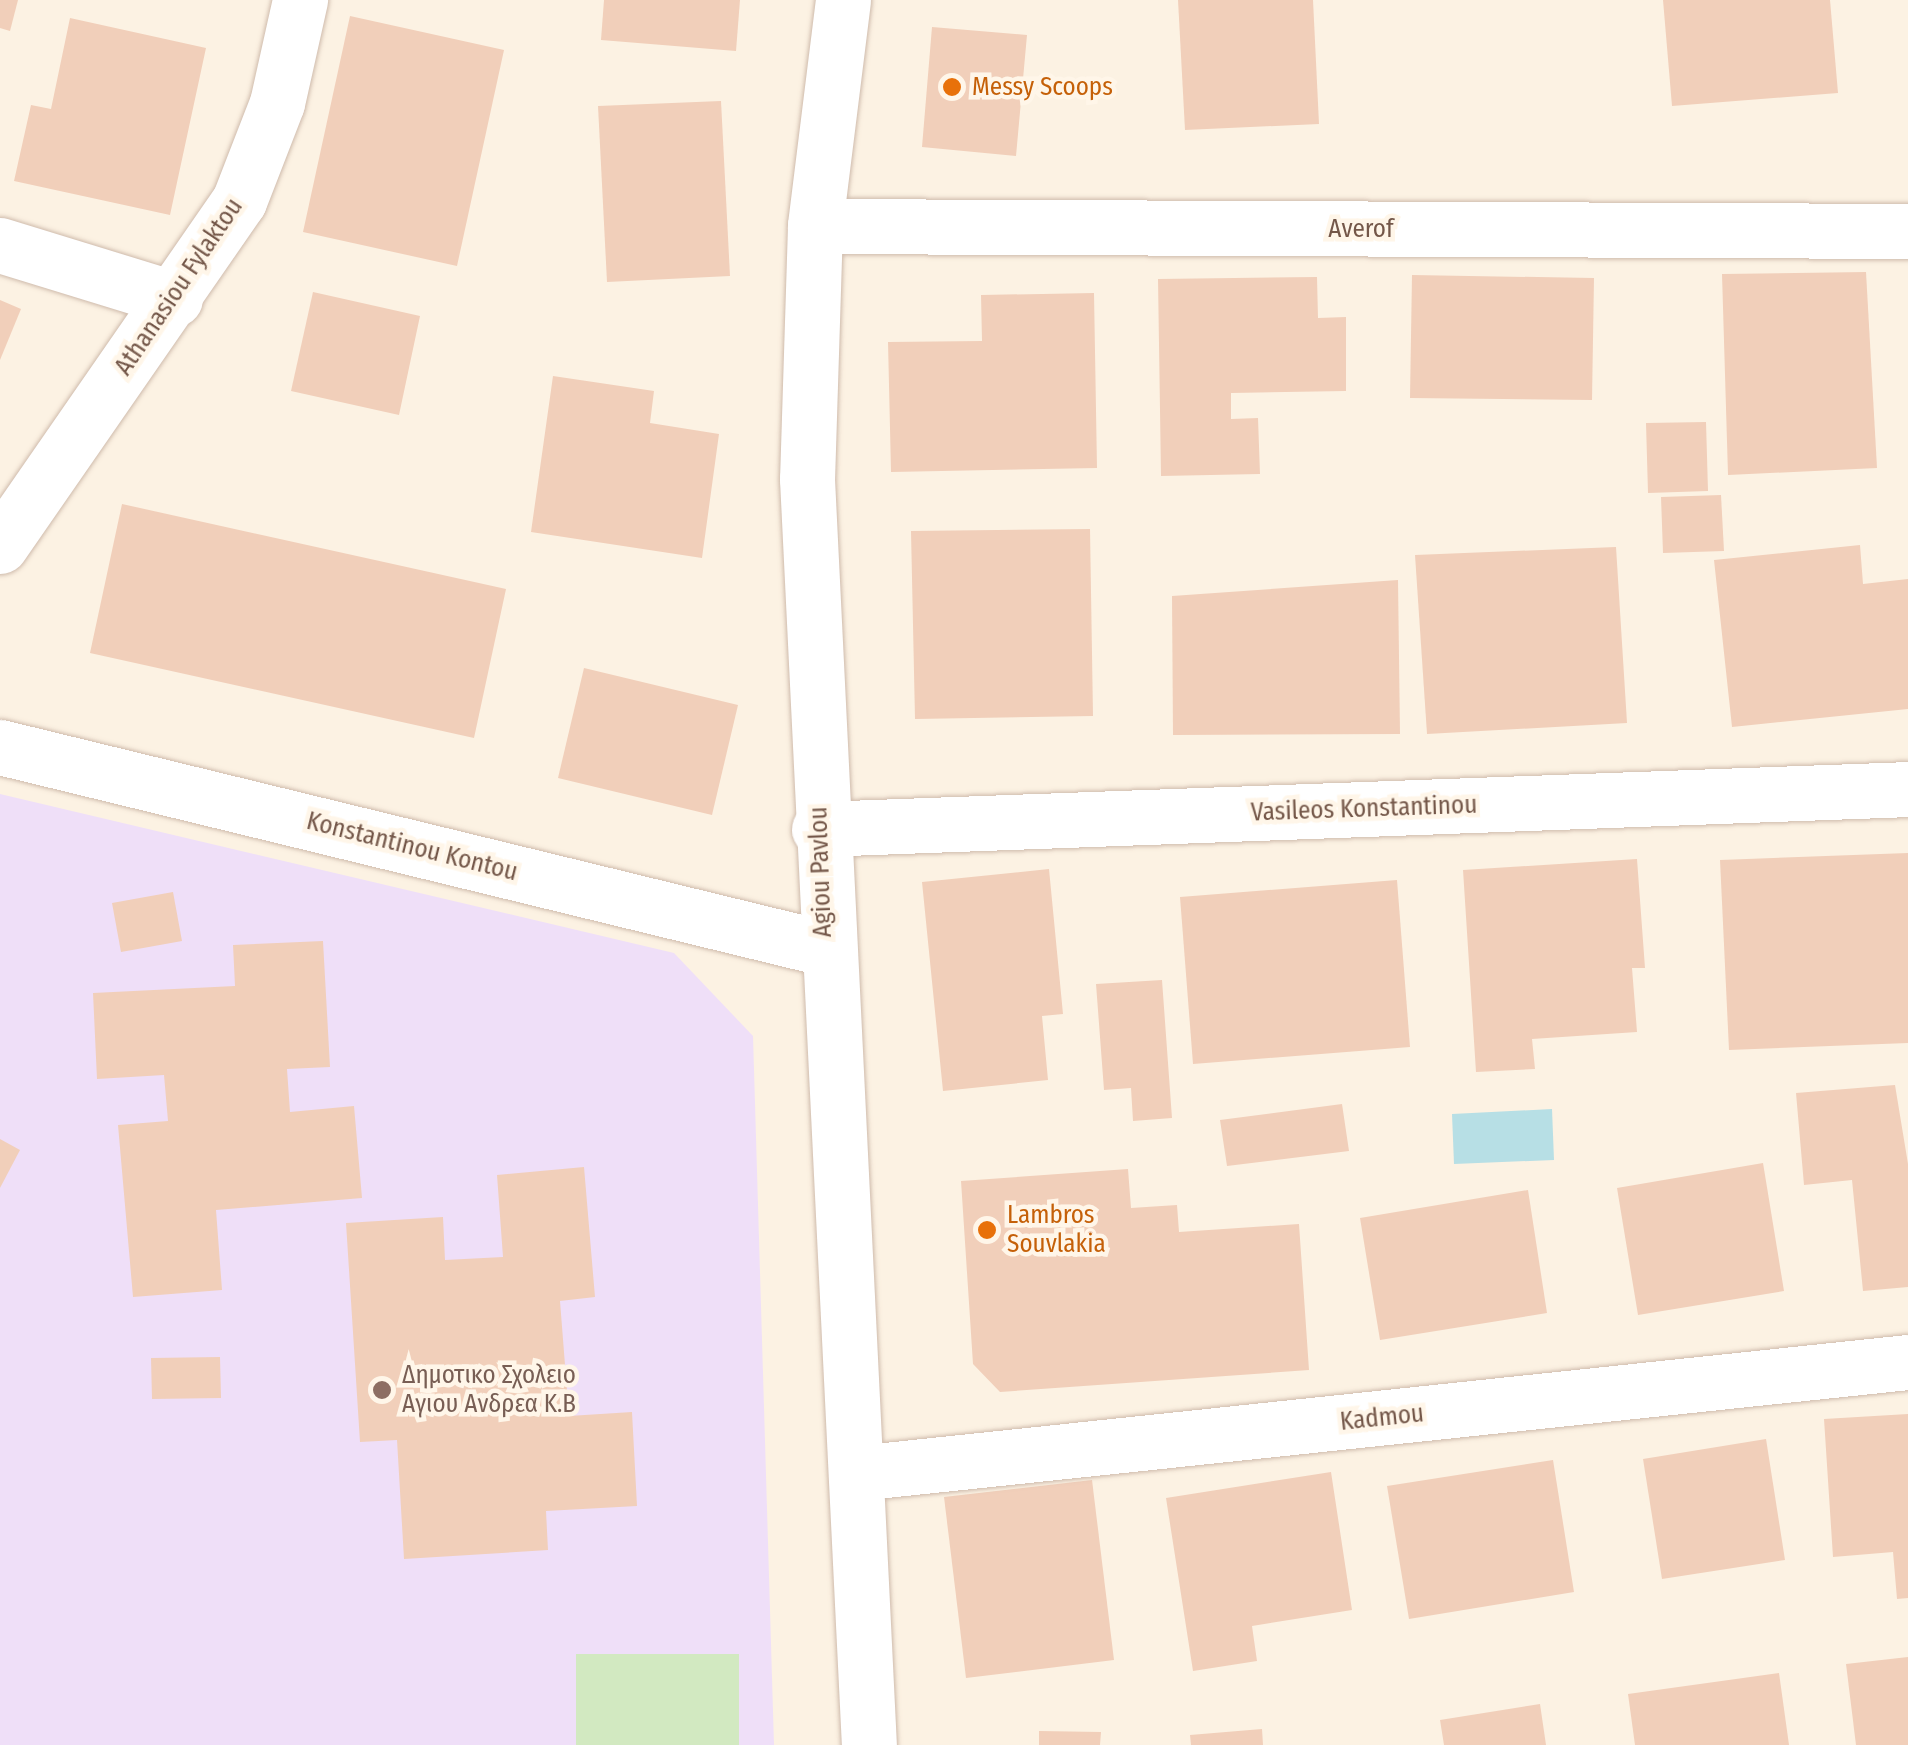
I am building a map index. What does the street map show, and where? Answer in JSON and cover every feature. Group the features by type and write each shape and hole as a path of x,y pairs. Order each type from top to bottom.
{"street":[{"name":"Athanasiou Fylaktou","path":"0,546 175,299 239,201 265,141 300,0"},
{"name":"Agiou Pavlou","path":"843,0 814,226 807,479 824,948 857,1474 869,1745"},
{"name":"Averof","path":"814,226 1908,231"},
{"path":"0,245 175,299"},
{"name":"Konstantinou Kontou","path":"0,747 824,948"},
{"name":"Vasileos Konstantinou","path":"819,829 1908,789"},
{"name":"Kadmou","path":"857,1474 1908,1362"}],"shaded area":[{"name":"Δημοτικο Σχολειο Αγιου Ανδρεα Κ.Β","path":"0,794 674,953 753,1036 774,1745 0,1745"}],"green space":[{"path":"576,1654 739,1654 739,1745 576,1745"}],"water":[{"path":"1552,1109 1554,1160 1454,1164 1452,1114"}],"building":[{"path":"0,0 18,0 10,31 0,28"},
{"path":"604,0 740,0 736,51 601,40"},
{"path":"1178,0 1313,0 1319,124 1185,130"},
{"path":"1663,0 1830,0 1838,93 1672,106"},
{"path":"350,16 504,50 457,266 303,232"},
{"path":"70,18 206,48 170,215 14,181 31,105 51,109"},
{"path":"932,27 1027,35 1016,156 922,147"},
{"path":"721,101 730,276 607,282 598,106"},
{"path":"1866,272 1877,468 1728,475 1722,274"},
{"path":"1412,275 1594,278 1592,400 1410,398"},
{"path":"1317,277 1318,318 1346,317 1346,391 1231,393 1231,419 1258,418 1260,474 1161,476 1158,279"},
{"path":"313,292 420,316 399,415 291,391"},
{"path":"1094,293 1097,468 891,472 888,342 982,341 981,295"},
{"path":"0,300 21,309 0,360"},
{"path":"553,376 654,391 650,423 719,434 702,558 531,532"},
{"path":"1706,422 1708,491 1648,493 1646,423"},
{"path":"1721,495 1724,551 1663,553 1661,497"},
{"path":"122,504 506,589 474,738 90,653"},
{"path":"1090,529 1093,716 915,719 911,531"},
{"path":"1860,545 1863,584 1908,579 1908,709 1732,727 1714,560"},
{"path":"1616,547 1627,723 1427,734 1415,555"},
{"path":"1398,580 1400,734 1173,735 1172,596"},
{"path":"584,668 738,705 712,815 558,778"},
{"path":"1908,853 1908,1043 1729,1050 1720,860"},
{"path":"1637,859 1645,968 1632,968 1637,1032 1532,1039 1535,1069 1476,1072 1463,870"},
{"path":"1049,869 1063,1014 1042,1016 1048,1080 943,1091 922,882"},
{"path":"1397,880 1410,1047 1193,1064 1180,897"},
{"path":"173,892 182,941 121,952 112,903"},
{"path":"323,941 330,1067 287,1069 290,1112 354,1106 362,1198 216,1210 222,1290 133,1297 118,1125 168,1121 164,1075 97,1079 93,993 235,986 233,945"},
{"path":"1162,980 1172,1118 1133,1121 1131,1088 1104,1090 1096,984"},
{"path":"1895,1085 1908,1164 1908,1287 1863,1291 1852,1180 1804,1185 1796,1093"},
{"path":"1342,1104 1349,1151 1227,1166 1220,1120"},
{"path":"0,1139 20,1150 0,1188"},
{"path":"1763,1163 1784,1291 1638,1315 1617,1188"},
{"path":"584,1167 595,1297 560,1301 569,1416 632,1412 637,1506 546,1511 548,1550 404,1559 397,1440 360,1442 346,1223 443,1217 445,1260 503,1257 497,1175"},
{"path":"1128,1169 1131,1208 1177,1205 1179,1232 1299,1224 1309,1370 1000,1392 973,1364 961,1181"},
{"path":"1528,1190 1547,1313 1380,1340 1360,1218"},
{"path":"220,1357 221,1398 152,1399 151,1358"},
{"path":"1908,1414 1908,1598 1897,1599 1893,1552 1833,1557 1824,1419"},
{"path":"1766,1439 1785,1560 1662,1579 1643,1459"},
{"path":"1553,1460 1574,1592 1409,1619 1387,1486"},
{"path":"1331,1472 1352,1610 1252,1626 1257,1661 1193,1671 1166,1498"},
{"path":"1092,1480 1114,1660 966,1678 944,1497"},
{"path":"1908,1657 1908,1745 1856,1745 1846,1664"},
{"path":"1779,1673 1789,1745 1635,1745 1628,1694"},
{"path":"1540,1704 1546,1745 1444,1745 1440,1720"},
{"path":"1262,1729 1263,1745 1191,1745 1190,1735"},
{"path":"1039,1731 1101,1732 1100,1745 1039,1745"}],"place":[{"name":"Messy Scoops","path":"952,87"},
{"name":"Lambros Souvlakia","path":"987,1230"},
{"name":"Δημοτικο Σχολειο Αγιου Ανδρεα Κ.Β","path":"382,1390"}]}
